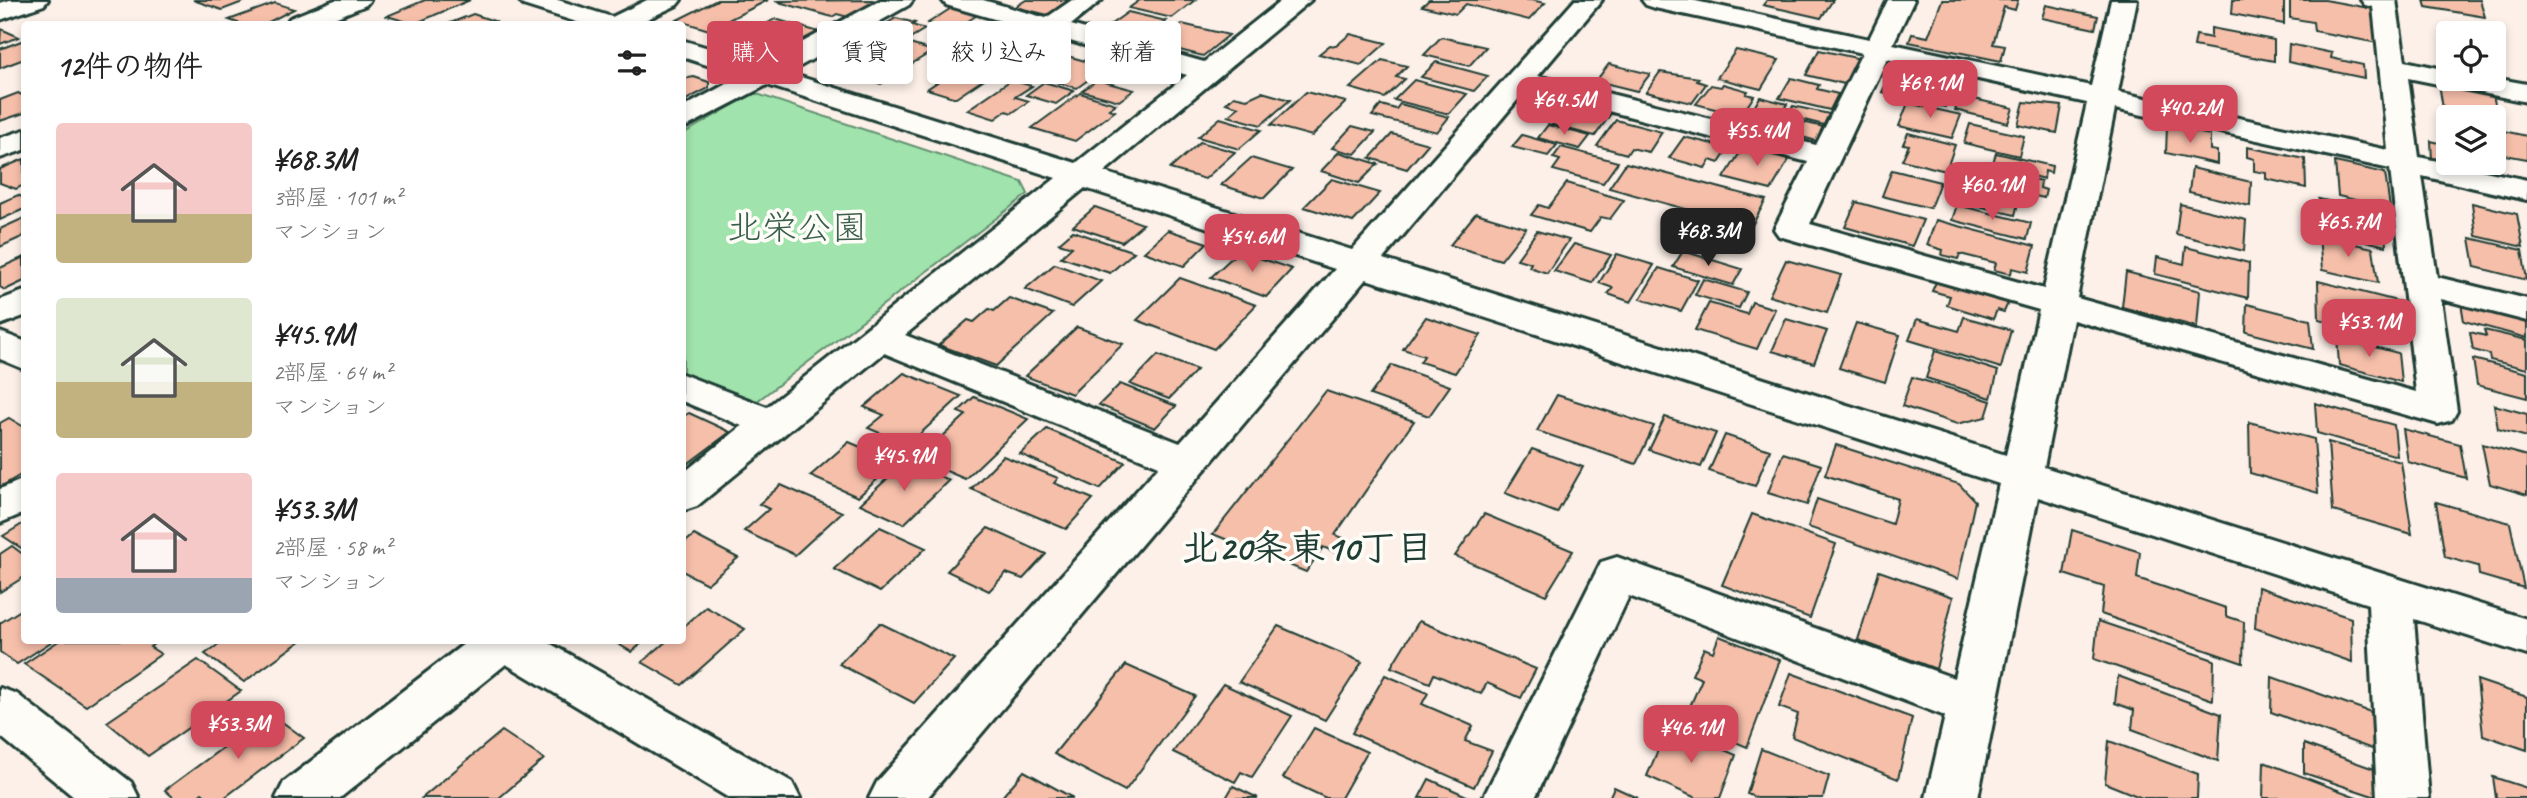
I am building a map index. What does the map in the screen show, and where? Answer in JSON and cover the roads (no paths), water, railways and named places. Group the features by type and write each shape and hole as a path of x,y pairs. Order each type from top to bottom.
{"street":[{"path":"0,12 35,0"},
{"path":"306,21 357,0"},
{"path":"532,0 596,21"},
{"path":"613,21 668,0"},
{"path":"803,54 900,0"},
{"path":"955,0 1033,21"},
{"path":"1058,21 1089,0"},
{"path":"686,493 1298,0"},
{"path":"895,798 1589,0"},
{"path":"1655,0 2527,190"},
{"path":"1901,0 1791,229 2438,411 2403,162 2385,2 2374,0"},
{"path":"1952,798 2124,0"},
{"path":"1071,32 1208,72"},
{"path":"686,49 707,56"},
{"path":"2392,67 2436,75"},
{"path":"1520,80 1826,157"},
{"path":"686,118 749,84"},
{"path":"794,84 2527,637"},
{"path":"2506,89 2527,93"},
{"path":"0,149 21,140"},
{"path":"2420,283 2527,310"},
{"path":"0,314 21,304"},
{"path":"877,337 1186,461"},
{"path":"0,342 21,355"},
{"path":"686,388 772,425"},
{"path":"0,508 21,496"},
{"path":"1509,798 1617,574 1972,705"},
{"path":"2390,594 2403,798"},
{"path":"302,798 498,644"},
{"path":"510,644 774,798"},
{"path":"0,708 113,798"}],"district":[{"name":"北20条東10丁目","path":"1307,547"}],"park label":[{"name":"北栄公園","path":"797,227"}]}
